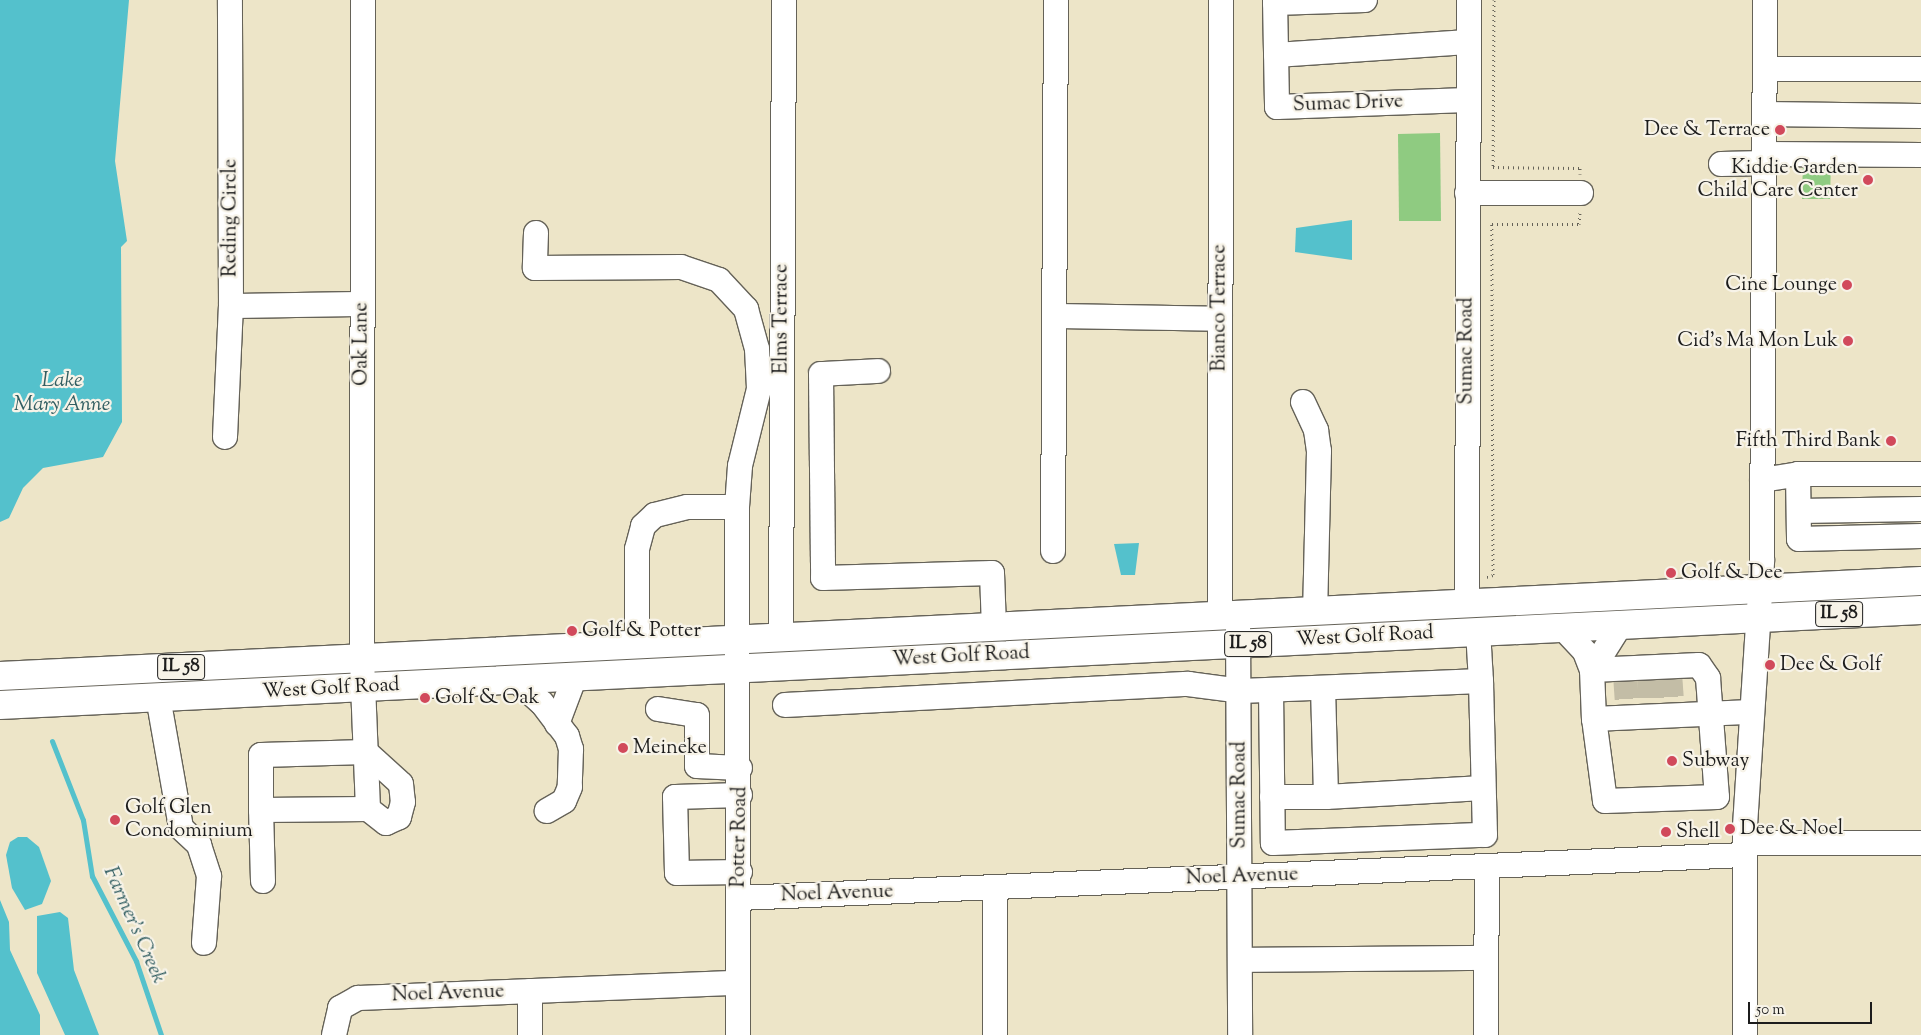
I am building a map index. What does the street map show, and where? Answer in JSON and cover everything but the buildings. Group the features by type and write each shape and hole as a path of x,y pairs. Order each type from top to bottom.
{"main road":[{"name":"West Golf Road","path":"0,676 1315,611 1467,592 1759,588 1921,581"},
{"name":"West Golf Road","path":"0,705 1921,610"}],"street":[{"name":"Reding Circle","path":"230,0 231,306 361,304"},
{"name":"Oak Lane","path":"363,0 361,304 362,687 368,809"},
{"name":"Elms Terrace","path":"781,637 784,0"},
{"path":"1054,551 1056,0"},
{"name":"Bianco Terrace","path":"1221,0 1220,319 1229,615 1238,644"},
{"path":"1275,2 1364,0"},
{"name":"Sumac Road","path":"1467,592 1467,100 1469,0"},
{"path":"1744,1035 1745,849 1759,588 1762,471 1765,0"},
{"name":"Sumac Drive","path":"1275,2 1276,107 1467,100"},
{"path":"1276,55 1468,42"},
{"path":"1765,69 1921,69"},
{"path":"1764,114 1921,116"},
{"path":"1721,164 1764,159 1921,155"},
{"path":"1467,193 1581,193"},
{"name":"Potter Road","path":"536,233 535,268 681,267 719,280 746,309 757,349 759,389 740,466 737,507 740,668 738,1035"},
{"path":"225,437 231,306"},
{"path":"1055,316 1220,319"},
{"path":"878,371 821,374 823,578 992,573 994,627"},
{"path":"1303,402 1316,430 1319,451 1315,611"},
{"path":"1762,471 1786,465 1798,474 1921,474"},
{"path":"1798,474 1799,539 1921,536"},
{"path":"637,645 637,549 643,526 655,515 687,508 737,507"},
{"path":"1798,511 1921,509"},
{"path":"1592,670 1621,624"},
{"path":"1562,627 1585,652 1592,670 1594,719 1605,801 1717,797 1708,678 1699,664 1659,670 1625,672 1592,670"},
{"path":"1271,690 1273,844 1485,835 1478,632"},
{"name":"Sumac Road","path":"1238,644 1241,691 1240,1035"},
{"path":"557,724 575,676"},
{"path":"515,680 557,724 571,749 570,788 564,801 547,811"},
{"path":"785,704 1188,684 1241,691 1480,681"},
{"path":"1323,688 1326,797"},
{"path":"158,697 181,828 200,844 209,876 204,943"},
{"path":"1594,719 1627,710 1662,709 1751,712"},
{"path":"658,710 697,715 697,766 740,768"},
{"path":"261,810 368,809 386,823 399,817 404,802 401,784 366,752 261,755 261,810 262,882"},
{"path":"1272,797 1326,797 1483,788"},
{"path":"740,795 676,797 677,873 740,872"},
{"name":"Noel Avenue","path":"739,898 1486,866 1745,849 1921,843"},
{"path":"1486,866 1486,1035"},
{"path":"995,887 995,1035"},
{"path":"1240,960 1486,958"},
{"name":"Noel Avenue","path":"334,1035 340,1008 358,998 738,984"},
{"path":"530,991 530,1035"}],"path":[{"path":"1467,592 1493,575 1492,224 1579,224 1581,193 1580,168 1493,167 1494,0"}],"green space":[{"path":"1440,133 1441,221 1399,221 1398,134"},
{"path":"1803,159 1831,160 1830,199 1802,199"}],"water":[{"name":"Lake Mary Anne","path":"0,0 129,0 115,161 127,241 121,247 122,422 103,457 43,468 23,488 9,518 0,522"},
{"path":"1352,220 1352,260 1295,252 1296,228"},
{"path":"1139,543 1135,575 1121,575 1114,544"},
{"path":"18,837 27,837 39,847 51,881 42,904 25,910 12,888 6,855 10,842"},
{"path":"0,900 9,922 10,950 40,1015 40,1035 0,1035"},
{"path":"60,912 68,918 74,970 99,1035 65,1035 37,973 37,916"}],"waterway":[{"name":"Farmer's Creek","path":"52,741 83,820 92,876 136,961 161,1035"}],"tunnel":[{"path":"1670,673 1672,703"},
{"path":"1649,674 1650,704"},
{"path":"1625,675 1627,705"}],"place":[{"name":"Dee & Terrace","path":"1780,130"},
{"name":"Kiddie Garden Child Care Center","path":"1868,180"},
{"name":"Cine Lounge","path":"1847,285"},
{"name":"Cid's Ma Mon Luk","path":"1848,341"},
{"name":"Fifth Third Bank","path":"1891,441"},
{"name":"Golf & Dee","path":"1671,573"},
{"name":"Golf & Potter","path":"572,631"},
{"name":"Dee & Golf","path":"1770,665"},
{"name":"Golf & Oak","path":"425,698"},
{"name":"Meineke","path":"623,748"},
{"name":"Subway","path":"1672,761"},
{"name":"Golf Glen Condominium","path":"115,820"},
{"name":"Dee & Noel","path":"1730,829"},
{"name":"Shell","path":"1666,832"}]}
